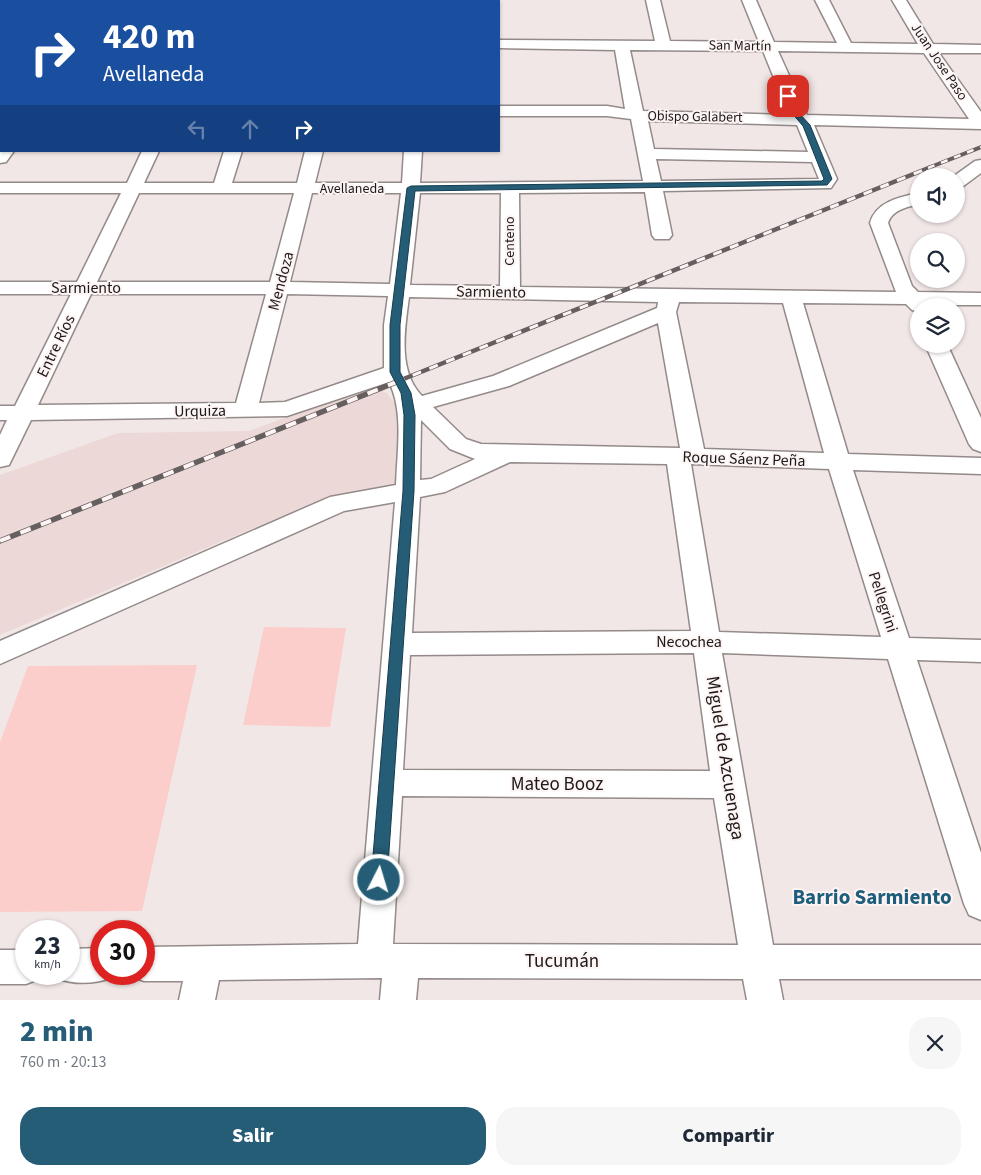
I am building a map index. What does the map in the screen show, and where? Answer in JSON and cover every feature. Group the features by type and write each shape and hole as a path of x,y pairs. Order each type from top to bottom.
{"street":[{"path":"653,0 663,45"},
{"path":"648,154 819,157 806,125 795,112 749,0"},
{"path":"822,0 846,47"},
{"name":"Juan Jose Paso","path":"899,0 981,124"},
{"name":"San Martín","path":"500,44 981,49"},
{"path":"622,45 633,108 641,123 648,154 662,235"},
{"name":"Obispo Galabert","path":"500,111 608,112 652,117 981,124"},
{"name":"Entre Ríos","path":"0,460 151,152"},
{"path":"221,189 234,152"},
{"name":"Mendoza","path":"246,410 280,288 314,152"},
{"path":"398,1000 388,961 387,783 408,491 409,415 395,325 411,188 413,152"},
{"name":"Avellaneda","path":"0,188 510,188 824,184 828,179 819,157"},
{"path":"965,177 981,165"},
{"name":"Centeno","path":"510,188 510,293"},
{"path":"910,201 887,210 880,216 879,223 903,288 912,298"},
{"name":"Sarmiento","path":"0,288 400,290 510,293 668,304 791,297 910,303"},
{"name":"Pellegrini","path":"791,297 839,463 981,904"},
{"name":"Sarmiento","path":"965,301 981,300"},
{"name":"Urquiza","path":"0,413 287,408 406,390 501,381 668,304"},
{"name":"Miguel de Azcuenaga","path":"668,304 707,642 728,785 765,1000"},
{"path":"940,353 981,444"},
{"name":"Roque Sáenz Peña","path":"406,390 465,448 477,452 685,456 839,463 981,466"},
{"name":"Roque Sáenz Peña","path":"0,653 339,503 436,486 507,454"},
{"name":"Necochea","path":"397,644 707,642 981,651"},
{"name":"Mateo Booz","path":"387,783 728,785"},
{"name":"Tucumán","path":"155,964 388,961 981,962"},
{"path":"197,1000 204,962"},
{"path":"0,967 15,967"}],"shaded area":[{"path":"365,388 380,389 387,393 398,407 400,416 395,486 308,505 0,635 0,475 118,433 249,431"},
{"path":"264,627 346,628 330,727 243,725"},
{"path":"197,665 142,911 0,912 0,742 28,666"}],"railway":[{"path":"928,168 981,147"},
{"path":"396,382 931,167"},
{"path":"0,541 399,381"}],"district":[{"name":"Barrio Sarmiento","path":"872,897"}],"route":[{"path":"379,880 408,491 409,415 406,393 395,372 395,325 411,188 824,184 828,179 806,125 795,112 788,96"}]}
